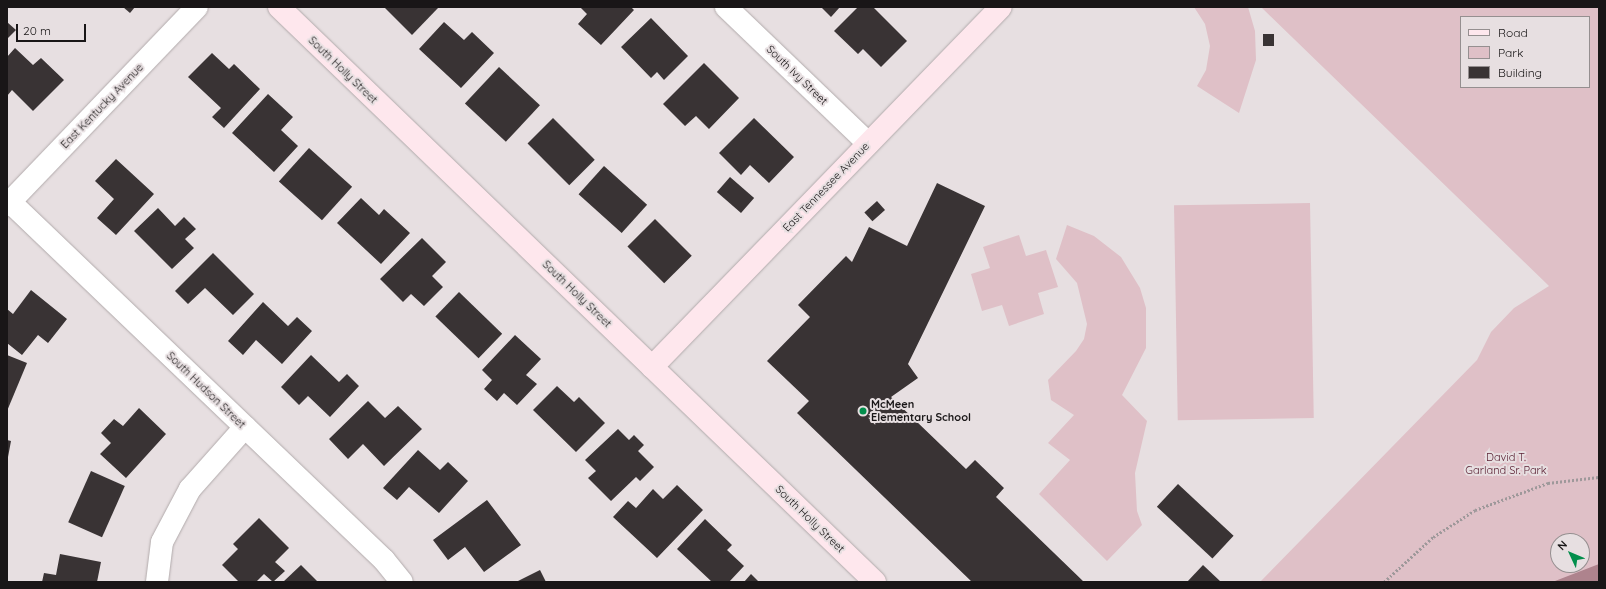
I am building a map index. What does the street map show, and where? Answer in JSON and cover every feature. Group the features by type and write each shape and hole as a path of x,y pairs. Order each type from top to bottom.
{"main road":[{"name":"South Holly Street","path":"279,7 875,582"},
{"name":"East Tennessee Avenue","path":"652,367 1000,7"}],"street":[{"name":"East Kentucky Avenue","path":"8,202 197,7"},
{"name":"South Ivy Street","path":"726,7 868,143"},
{"name":"South Hudson Street","path":"8,202 384,560 402,582"},
{"path":"157,582 162,542 190,489 245,427"}],"path":[{"path":"1384,582 1433,537 1475,510 1548,483 1599,477"}],"green space":[{"path":"1194,7 1248,7 1255,31 1256,60 1239,113 1197,86 1206,70 1210,46 1205,24"},
{"name":"David T. Garland Sr. Park","path":"1261,7 1599,7 1599,582 1260,582 1477,360 1491,332 1514,308 1549,286"},
{"path":"1310,203 1314,418 1178,420 1174,205"},
{"path":"1067,225 1094,236 1121,257 1140,288 1146,308 1146,348 1122,395 1147,421 1135,473 1137,511 1142,525 1107,561 1039,494 1070,460 1048,443 1074,415 1051,400 1048,380 1076,351 1084,339 1087,324 1077,283 1056,259"},
{"path":"1019,235 1026,256 1046,250 1058,287 1038,293 1044,314 1009,326 1002,305 982,311 971,274 990,268 983,247"}],"shaded area":[{"path":"1599,564 1599,582 1551,582 1576,573 1590,573 1590,567"}],"building":[{"path":"123,7 135,7 130,13"},
{"path":"384,7 436,7 438,8 412,35"},
{"path":"580,7 631,7 634,10 601,45 578,24 587,14"},
{"path":"821,7 840,7 831,17"},
{"path":"858,7 873,7 907,41 881,67 863,49 858,54 834,31"},
{"path":"651,18 688,56 664,80 657,72 651,78 621,47"},
{"path":"7,22 16,30 7,39"},
{"path":"444,22 464,40 472,32 494,53 461,88 419,49"},
{"path":"1263,34 1274,34 1274,46 1263,46"},
{"path":"15,48 33,65 41,58 64,80 33,111 12,90 7,96 7,57"},
{"path":"212,53 229,69 234,64 260,89 224,128 212,117 221,108 188,77"},
{"path":"704,63 739,98 709,129 696,116 685,126 663,104"},
{"path":"499,67 540,105 506,142 465,104"},
{"path":"268,94 293,117 281,130 298,146 274,172 232,133"},
{"path":"553,118 595,160 569,185 528,143"},
{"path":"754,118 794,157 769,183 750,165 741,175 719,153"},
{"path":"309,148 352,187 322,220 279,181"},
{"path":"116,159 154,194 116,235 97,218 114,199 95,181"},
{"path":"604,166 647,205 622,233 579,194"},
{"path":"730,177 754,198 741,213 717,192"},
{"path":"937,183 985,206 908,364 918,378 891,397 966,469 975,460 1004,488 996,497 1084,582 972,582 797,413 809,401 767,361 810,317 798,305 846,256 852,262 869,227 907,246"},
{"path":"361,198 379,215 384,209 410,233 381,264 337,223"},
{"path":"877,201 885,210 872,221 864,212"},
{"path":"158,208 175,226 184,217 196,229 185,239 194,248 172,269 134,231"},
{"path":"655,219 692,256 664,283 627,247"},
{"path":"422,238 446,262 432,276 443,287 424,306 411,294 403,302 380,279"},
{"path":"213,253 254,294 233,315 205,288 188,304 175,291"},
{"path":"31,290 67,319 48,343 38,335 22,355 7,343 7,309 13,314"},
{"path":"459,292 502,334 479,358 435,316"},
{"path":"263,302 288,326 297,317 312,331 282,364 256,340 243,355 228,341"},
{"path":"515,335 541,359 526,375 537,384 517,405 504,393 497,401 484,389 492,380 482,370"},
{"path":"7,355 27,363 7,411"},
{"path":"311,355 339,382 347,374 359,386 330,417 308,396 299,405 281,387"},
{"path":"557,386 574,402 579,397 605,423 576,452 533,410"},
{"path":"368,401 385,418 398,406 422,429 384,466 363,444 348,459 329,439"},
{"path":"139,408 166,434 126,478 100,454 111,443 101,433 114,419 123,426"},
{"path":"618,429 629,440 634,435 644,445 638,451 654,467 640,481 636,477 611,501 588,478 596,471 585,460"},
{"path":"7,440 11,441 8,457 7,457"},
{"path":"418,450 440,470 448,462 468,481 439,513 409,487 397,500 383,488"},
{"path":"91,471 125,486 102,537 68,522"},
{"path":"1178,484 1234,536 1212,559 1157,507"},
{"path":"677,485 703,510 657,558 613,517 628,501 636,508 653,489 663,499"},
{"path":"487,500 521,545 484,572 465,547 448,560 433,540"},
{"path":"259,518 289,548 275,562 285,571 273,582 264,574 256,582 239,582 222,565 238,549 233,544"},
{"path":"705,519 732,545 727,550 744,566 729,582 712,582 677,549"},
{"path":"60,554 101,562 97,582 42,582 44,573 56,575"},
{"path":"301,565 318,582 283,582"},
{"path":"1203,565 1221,582 1187,582"},
{"path":"540,570 546,582 516,582"},
{"path":"751,574 759,582 744,582"}],"place":[{"name":"McMeen Elementary School","path":"863,411"}]}
